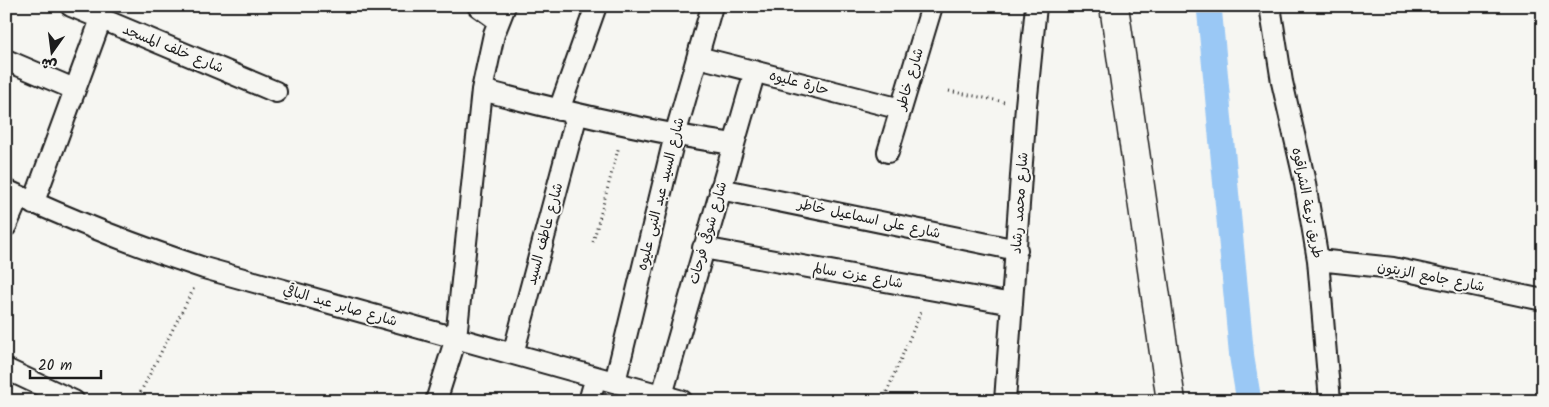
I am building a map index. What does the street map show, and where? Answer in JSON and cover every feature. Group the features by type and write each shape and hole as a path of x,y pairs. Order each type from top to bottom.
{"street":[{"name":"شارع خلف المسجد","path":"71,6 100,20 276,92"},
{"path":"436,401 456,338 482,90 494,34 502,14 478,6"},
{"name":"شارع عاطف السيد","path":"513,354 568,112 596,6"},
{"name":"شارع السيد عبد النبى عليوه","path":"589,401 606,380 712,6"},
{"name":"شارع خاطر","path":"888,152 932,6"},
{"name":"شارع محمد رشاد","path":"1005,401 1026,106 1036,6"},
{"path":"1114,6 1171,401"},
{"name":"طريق ترعة الشراقوه","path":"1270,6 1282,82 1304,178 1318,260 1330,401"},
{"path":"6,226 74,89 100,20"},
{"name":"حارة عليوه","path":"698,57 900,109"},
{"path":"6,60 74,89"},
{"name":"شارع شوقى فرحات","path":"662,395 755,71"},
{"path":"482,90 675,136 733,144"},
{"name":"شارع على اسماعيل خاطر","path":"720,189 1017,250"},
{"name":"شارع صابر عبد الباقي","path":"19,197 141,248 204,268 682,401"},
{"name":"شارع عزت سالم","path":"703,248 1012,304"},
{"name":"شارع جامع الزيتون","path":"1318,260 1393,268 1543,300"},
{"path":"6,369 74,401"}],"path":[{"path":"949,92 1026,106"},
{"path":"593,242 625,125"},
{"path":"136,401 204,268"},
{"path":"883,401 930,289"}],"waterway":[{"path":"1209,6 1242,359 1249,401"}]}
